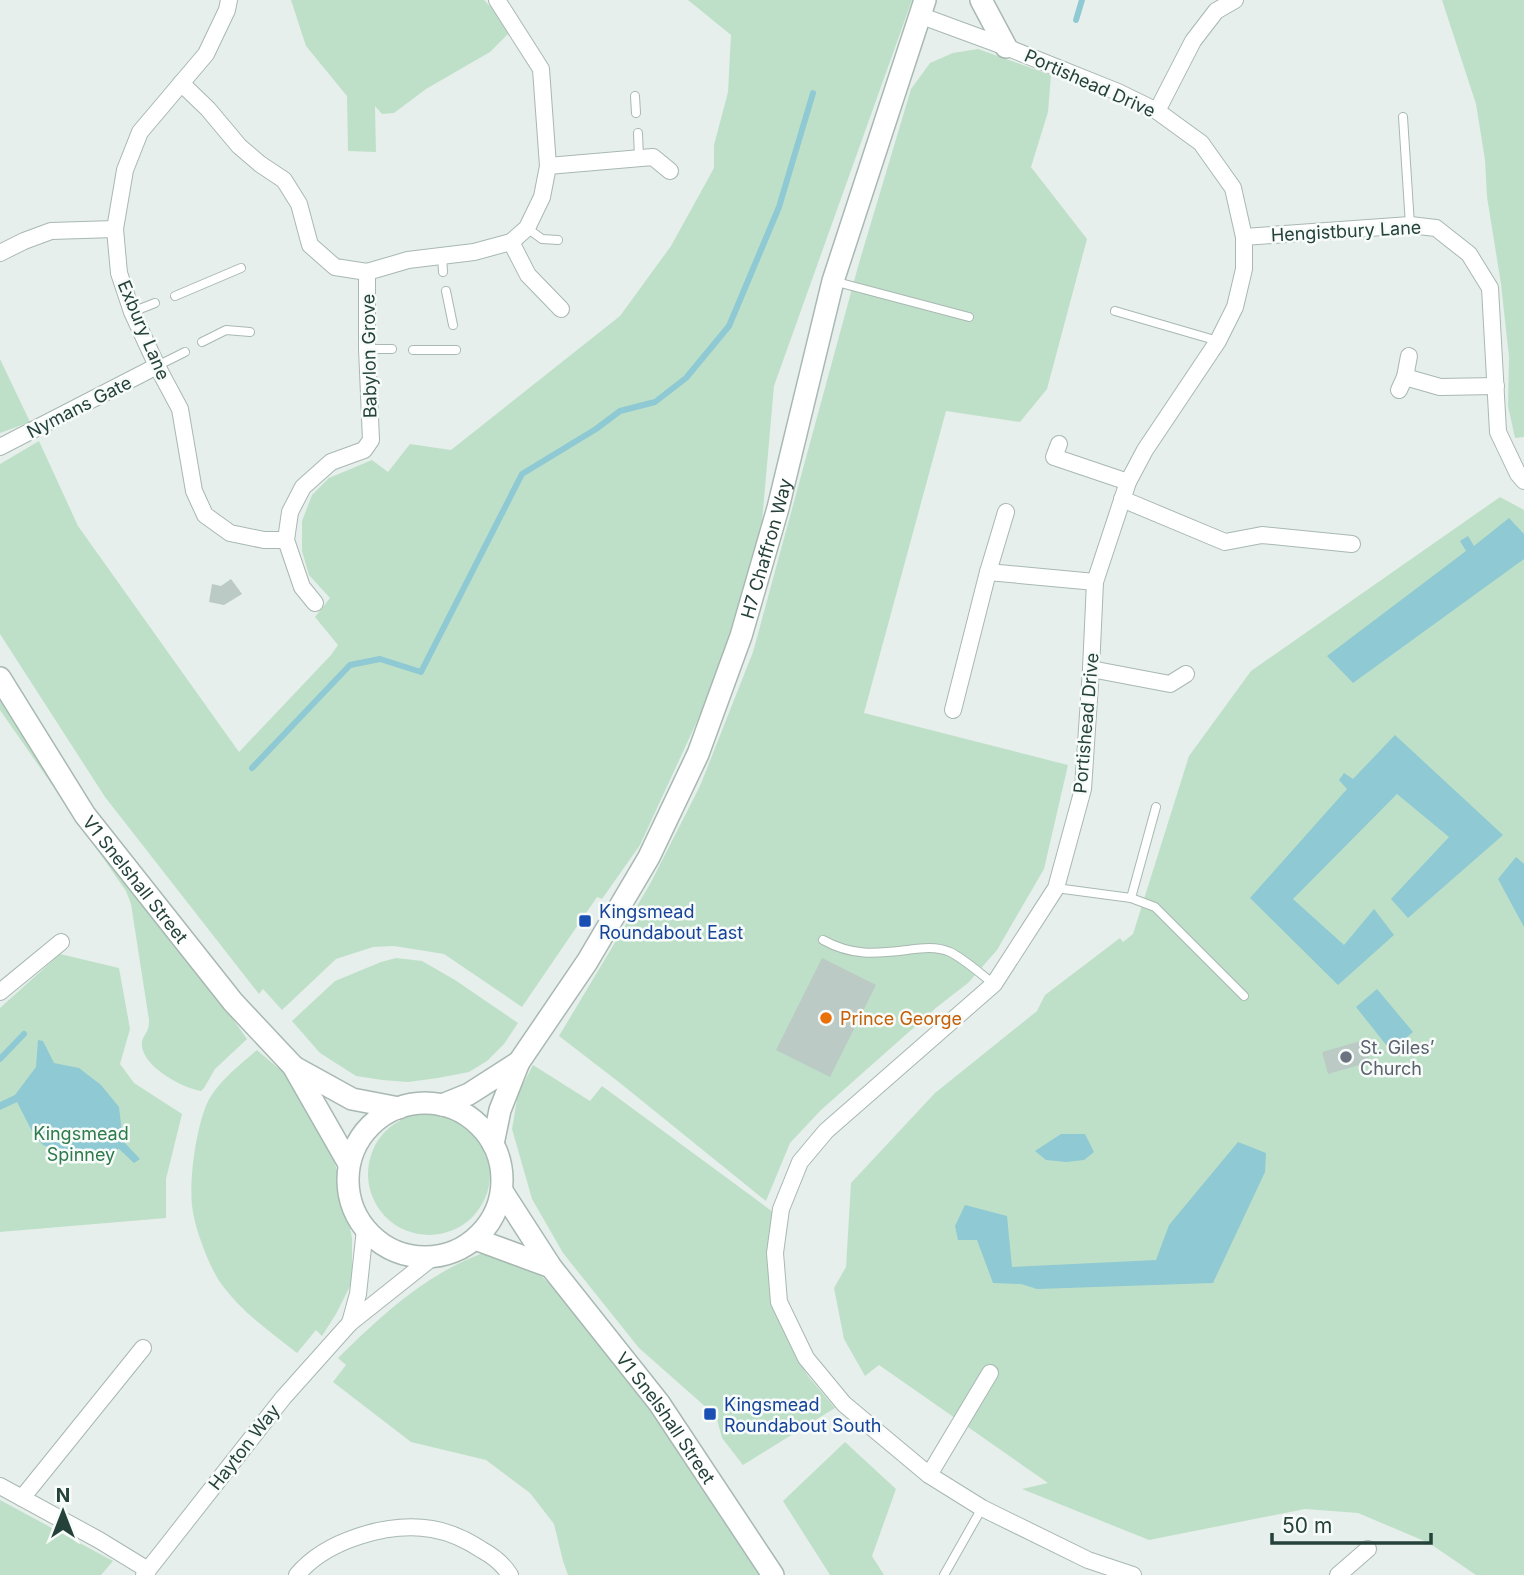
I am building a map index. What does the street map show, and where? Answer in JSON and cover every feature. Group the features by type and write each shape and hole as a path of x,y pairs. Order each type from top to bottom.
{"street":[{"name":"Exbury Lane","path":"229,0 206,54 140,132 125,170 115,229 119,273 132,312 180,409 194,491 205,515 230,533 264,540 286,540"},
{"path":"181,83 208,109 239,146 284,180 299,204 310,245 335,267 367,272 408,260 442,264 511,242 527,228 542,197 548,166 541,69 497,0"},
{"path":"981,0 1006,47"},
{"path":"1157,111 1193,41 1216,11 1235,0"},
{"name":"Portishead Drive","path":"922,7 1006,47 1118,92 1157,111 1201,143 1233,188 1244,237 1244,269 1236,307 1218,341 1145,450 1128,482 1095,582 1083,789 1056,888 994,984 826,1131 800,1162 781,1209 775,1253 779,1302 806,1359 844,1404 929,1475 982,1508 1088,1560 1133,1575"},
{"name":"H7 Chaffron Way","path":"493,1143 500,1110 519,1062 587,962 649,858 703,741 741,636 770,534 833,281 922,7"},
{"path":"548,166 653,157 670,171"},
{"name":"Hengistbury Lane","path":"1244,237 1410,225 1436,228 1469,254 1490,288 1498,432 1524,481"},
{"path":"0,253 51,231 115,229"},
{"path":"511,242 528,275 561,309"},
{"name":"Babylon Grove","path":"286,540 290,512 303,486 331,462 364,450 371,440 367,272"},
{"path":"1409,356 1402,384 1440,387 1496,386"},
{"name":"Nymans Gate","path":"0,447 157,366"},
{"path":"1059,444 1054,457 1128,482"},
{"path":"1122,499 1225,542 1262,534 1352,544"},
{"path":"953,710 1006,512"},
{"path":"286,540 302,587 314,603"},
{"path":"988,572 1095,582"},
{"path":"1091,669 1170,684 1186,674"},
{"name":"V1 Snelshall Street","path":"0,678 85,815 239,1008 293,1066 349,1164"},
{"path":"0,992 61,942"},
{"name":"H7 Chaffron Way","path":"442,1105 469,1094 519,1062"},
{"name":"V1 Snelshall Street","path":"293,1066 352,1099 399,1108"},
{"path":"420,1103 442,1105 463,1113 480,1126 493,1143 502,1175 502,1191 497,1209 488,1226 475,1239 455,1251 433,1257 408,1255 384,1246 365,1229 353,1209 348,1187 349,1164 359,1140 376,1120 399,1108 420,1103"},
{"name":"V1 Snelshall Street","path":"502,1191 551,1267 659,1403 773,1575"},
{"name":"Hayton Way","path":"350,1323 358,1294 365,1229"},
{"path":"475,1239 551,1267"},
{"name":"Hayton Way","path":"146,1572 283,1398 319,1357 350,1323 433,1257"},
{"path":"22,1498 143,1348"},
{"path":"929,1475 990,1373"},
{"path":"0,1486 99,1540 146,1572"},
{"path":"297,1575 324,1552 350,1540 370,1533 404,1529 432,1529 467,1540 493,1557 510,1575"},
{"path":"1338,1575 1368,1549"}],"lane":[{"path":"635,96 636,113"},
{"path":"1403,117 1410,225"},
{"path":"638,133 639,158"},
{"path":"527,228 542,239 558,240"},
{"path":"175,296 241,268"},
{"path":"833,281 969,317"},
{"path":"446,292 453,324"},
{"path":"132,312 155,303"},
{"path":"1115,311 1218,341"},
{"path":"202,342 226,330 250,332"},
{"path":"367,349 391,349"},
{"path":"413,350 456,350"},
{"path":"157,366 185,352"},
{"path":"1131,898 1156,807"},
{"path":"1056,888 1131,898 1155,906 1244,996"},
{"path":"823,940 854,952 930,947 950,952 994,984"},
{"path":"944,1575 982,1508"}],"green space":[{"path":"291,0 484,0 508,34 490,52 426,89 394,113 382,114 375,106 376,152 348,151 347,96 306,46"},
{"path":"688,0 912,0 774,386 762,522 717,678 640,845 602,899 597,897 522,1007 444,954 394,946 373,947 336,959 282,1010 263,989 259,994 105,797 0,634 0,464 39,441 78,526 239,752 338,645 315,617 330,598 309,575 302,551 302,521 312,495 329,478 372,460 388,472 410,444 451,450 620,316 671,246 714,168 714,145 728,92 731,35"},
{"path":"1442,0 1524,0 1524,437 1515,438 1508,406 1509,357 1476,104"},
{"path":"978,49 1051,75 1048,112 1031,167 1087,239 1047,389 1020,422 946,411 864,713 1068,765 1044,869 997,950 968,983 937,1007 821,1110 790,1143 766,1201 559,1036 650,884 700,786 753,652 859,263 911,89 930,63 953,53"},
{"path":"0,359 30,422 0,433"},
{"path":"1500,497 1524,510 1524,1575 1476,1575 1429,1543 1358,1513 1305,1509 1149,1540 1022,1489 1048,1483 879,1365 865,1376 844,1339 834,1288 846,1267 851,1183 935,1093 1037,1011 1045,995 1120,938 1123,942 1133,934 1189,756 1251,671"},
{"path":"0,691 247,1039 215,1069 201,1091 184,1086 165,1075 144,1054 142,1041 149,1020 131,904 126,891 0,710"},
{"name":"Kingsmead Spinney","path":"60,954 119,968 130,1029 120,1064 134,1083 182,1114 166,1179 166,1218 0,1232 0,1008"},
{"path":"396,958 422,961 518,1023 504,1044 487,1061 469,1072 408,1082 356,1076 320,1053 292,1021 335,981"},
{"path":"257,1050 278,1068 285,1063 325,1134 342,1185 352,1238 352,1282 322,1336 316,1330 297,1353 248,1313 222,1285 203,1246 192,1205 195,1149 206,1106 221,1083"},
{"path":"533,1065 590,1101 602,1086 773,1212 778,1317 808,1376 835,1408 743,1465 722,1438 716,1416 639,1348 563,1253 532,1199 512,1129 518,1094"},
{"path":"429,1113 452,1118 472,1131 485,1151 490,1174 485,1197 472,1217 452,1230 429,1235 406,1230 386,1217 373,1197 368,1174 373,1151 386,1131 406,1118"},
{"path":"483,1253 531,1266 569,1303 601,1341 731,1519 759,1575 568,1575 554,1524 530,1493 486,1460 411,1442 333,1382 346,1365 338,1358 388,1312 442,1273"},
{"path":"845,1442 896,1489 872,1556 884,1575 830,1575 783,1501"},
{"path":"0,1500 113,1561 101,1575 0,1575"}],"water":[{"path":"1509,518 1524,534 1524,559 1353,683 1327,656 1466,551 1460,541 1468,536 1474,546"},
{"path":"1395,735 1503,835 1408,918 1391,899 1449,837 1397,794 1293,899 1344,945 1374,909 1394,935 1338,985 1250,898 1347,789 1339,780 1344,773 1353,779"},
{"path":"1516,857 1524,864 1524,927 1498,879"},
{"path":"1377,989 1413,1032 1391,1051 1356,1007"},
{"path":"38,1040 43,1041 54,1063 79,1068 101,1085 119,1107 123,1141 140,1159 134,1163 119,1149 99,1155 65,1154 43,1145 34,1135 17,1102 0,1110 0,1102 15,1095 36,1067"},
{"path":"1061,1134 1085,1134 1094,1152 1084,1160 1066,1162 1046,1160 1035,1151"},
{"path":"1238,1142 1266,1153 1265,1172 1213,1283 1037,1289 1021,1284 993,1283 977,1240 958,1240 955,1226 965,1205 1007,1216 1012,1267 1156,1260 1169,1225"}],"building":[{"path":"231,579 242,594 224,605 209,602 212,584 221,586"},
{"name":"Prince George","path":"822,958 876,985 830,1077 776,1050"},
{"name":"St. Giles’ Church","path":"1364,1040 1370,1062 1328,1074 1322,1052"}],"waterway":[{"path":"1076,20 1082,0"},
{"path":"252,768 350,665 380,659 421,672 522,474 596,429 620,411 655,402 686,378 729,326 779,207 813,93"},
{"path":"0,1059 24,1034"}],"place":[{"name":"Kingsmead Roundabout East","path":"585,921"},
{"name":"Prince George","path":"826,1018"},
{"name":"St. Giles’ Church","path":"1346,1057"},
{"name":"Kingsmead Roundabout South","path":"710,1414"}]}
